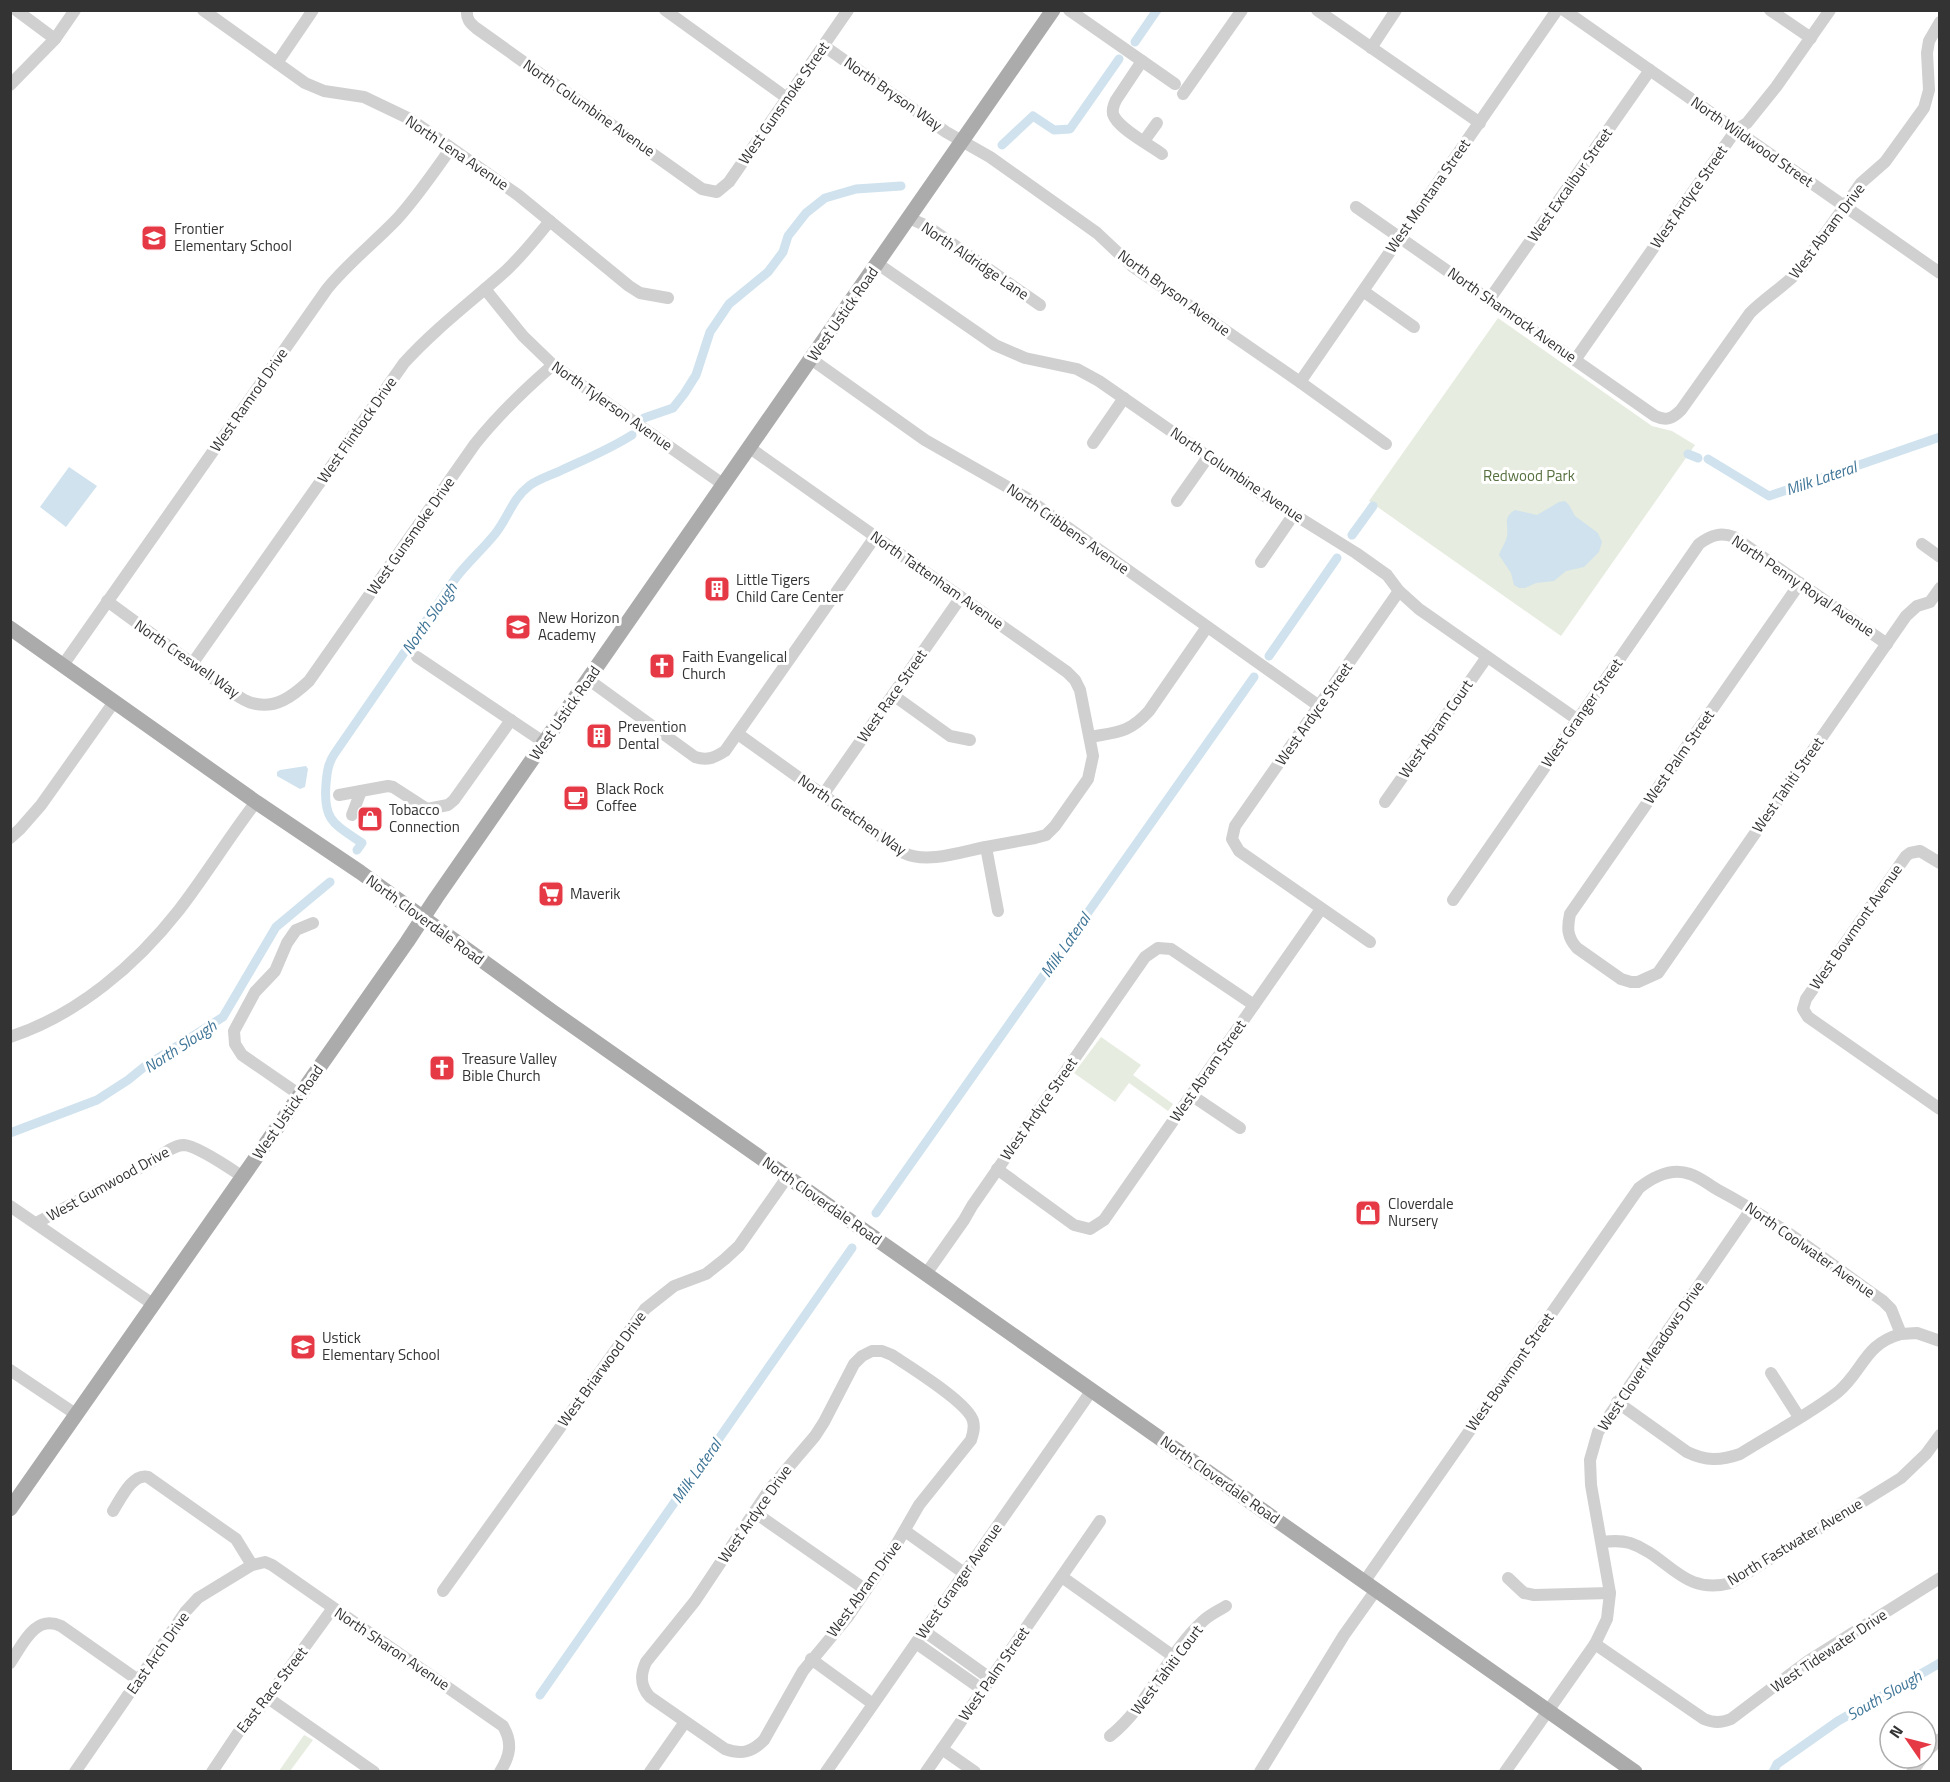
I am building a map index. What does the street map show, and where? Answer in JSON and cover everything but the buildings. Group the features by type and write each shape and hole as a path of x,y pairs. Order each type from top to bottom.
{"main road":[{"name":"West Ustick Road","path":"10,1509 423,919 1053,10"},
{"name":"North Cloverdale Road","path":"10,628 1635,1772"}],"street":[{"path":"16,10 55,39"},
{"path":"10,85 55,39 75,10"},
{"name":"North Lena Avenue","path":"203,10 305,83 324,91 364,97 410,119 518,195 629,286 640,292 668,298"},
{"path":"277,63 313,10"},
{"path":"665,10 788,98"},
{"name":"West Gunsmoke Street","path":"717,192 729,182 848,10"},
{"path":"1069,10 1175,84"},
{"path":"1184,94 1242,10"},
{"path":"1317,10 1480,123"},
{"path":"1371,48 1396,10"},
{"name":"West Montana Street","path":"1300,381 1557,10"},
{"name":"North Wildwood Street","path":"1564,10 1940,273"},
{"path":"1770,10 1810,38"},
{"name":"West Ardyce Street","path":"1575,360 1736,130 1747,123 1830,10"},
{"name":"North Columbine Avenue","path":"467,13 476,28 702,189 717,192"},
{"name":"West Abram Drive","path":"1669,419 1681,410 1750,313 1758,304 1787,284 1798,272 1861,183 1885,162 1924,108 1929,90 1927,52 1929,41 1940,21"},
{"name":"North Bryson Way","path":"824,46 946,132 963,141"},
{"path":"1142,62 1113,107 1113,114 1118,123 1162,154"},
{"name":"West Excalibur Street","path":"1489,300 1650,70"},
{"path":"1144,141 1157,123"},
{"name":"North Bryson Avenue","path":"963,141 980,149 1097,233 1132,266 1300,381 1386,444"},
{"name":"West Ramrod Drive","path":"63,665 327,289 343,269 396,220 421,191 451,148"},
{"name":"North Shamrock Avenue","path":"1356,207 1655,416 1669,419"},
{"name":"North Aldridge Lane","path":"909,218 927,226 1040,305"},
{"name":"West Flintlock Drive","path":"192,664 404,363 426,339 502,275 550,221"},
{"name":"North Columbine Avenue","path":"878,264 995,345 1025,357 1077,369 1124,398 1208,457 1387,575 1419,609 1578,720"},
{"name":"North Tylerson Avenue","path":"485,289 523,336 553,365 724,484"},
{"path":"1363,291 1414,327"},
{"name":"North Cribbens Avenue","path":"811,359 925,440 1025,497 1319,706"},
{"name":"West Gunsmoke Drive","path":"271,705 292,697 309,681 475,444 517,396 553,365"},
{"path":"1093,443 1124,398"},
{"name":"North Tattenham Avenue","path":"750,448 1067,672 1075,680 1080,690 1093,756 1088,779 1055,826 1046,835 986,847"},
{"path":"1177,501 1208,457"},
{"path":"1261,561 1294,514"},
{"name":"North Penny Royal Avenue","path":"1718,534 1734,537 1887,644"},
{"name":"West Granger Street","path":"1453,900 1699,544 1718,534"},
{"path":"589,680 695,757 704,760 715,758 725,752 875,537"},
{"path":"1922,544 1940,557"},
{"name":"West Palm Street","path":"1638,982 1621,979 1577,948 1568,934 1570,914 1800,583"},
{"name":"West Tahiti Street","path":"1638,982 1658,973 1906,616 1917,606 1935,603 1940,588"},
{"name":"West Ardyce Street","path":"1321,909 1239,851 1232,839 1235,826 1400,591"},
{"name":"West Race Street","path":"824,795 961,597"},
{"name":"North Creswell Way","path":"107,602 234,694 252,704 271,705"},
{"path":"1090,737 1130,728 1140,721 1207,627"},
{"path":"417,657 545,743"},
{"name":"West Abram Court","path":"1386,802 1487,657"},
{"path":"893,696 950,736 970,740"},
{"path":"10,838 41,805 114,702"},
{"path":"339,795 388,786 427,809 448,805 454,800 511,720"},
{"name":"North Gretchen Way","path":"738,734 904,853 915,858 926,858 986,847"},
{"path":"352,815 361,791"},
{"path":"10,1037 59,1017 142,952 178,910 256,802"},
{"path":"986,847 998,911"},
{"name":"West Bowmont Avenue","path":"1940,863 1925,853 1915,851 1906,856 1806,999 1803,1009 1808,1017 1940,1108"},
{"path":"1321,909 1370,942"},
{"name":"West Abram Street","path":"997,1169 1074,1225 1090,1229 1104,1220 1321,909"},
{"path":"300,1095 242,1054 235,1044 234,1031 255,992 275,971 287,943 296,930 313,923"},
{"name":"West Ardyce Street","path":"926,1274 1145,957 1158,948 1171,949 1254,1005"},
{"path":"1191,1095 1240,1128"},
{"name":"West Gumwood Drive","path":"36,1223 155,1160 172,1148 183,1145 195,1148 243,1177"},
{"name":"North Coolwater Avenue","path":"1665,1173 1690,1174 1752,1208 1883,1301 1891,1309 1901,1334"},
{"name":"West Bowmont Street","path":"1260,1772 1344,1635 1370,1586 1639,1188 1651,1178 1665,1173"},
{"name":"West Briarwood Drive","path":"443,1591 645,1309 674,1286 706,1274 739,1246 788,1176"},
{"path":"10,1206 154,1305"},
{"name":"West Clover Meadows Drive","path":"1505,1772 1595,1644 1606,1619 1610,1593 1591,1485 1590,1460 1598,1432 1752,1208"},
{"path":"1617,1402 1687,1452 1699,1458 1727,1459 1740,1454 1840,1390 1878,1343 1887,1338 1917,1333 1940,1341"},
{"name":"West Abram Drive","path":"685,1722 725,1749 736,1753 756,1748 764,1740 811,1659 847,1618 905,1532 919,1505 971,1440 974,1422 965,1406 892,1355 872,1350"},
{"name":"West Ardyce Drive","path":"685,1722 650,1697 644,1690 642,1671 646,1662 695,1602 773,1485 824,1422 854,1364 872,1350"},
{"path":"10,1370 76,1415"},
{"path":"1771,1373 1799,1417"},
{"name":"West Granger Avenue","path":"826,1772 1092,1390"},
{"name":"North Fastwater Avenue","path":"1602,1542 1619,1541 1643,1549 1686,1579 1700,1585 1720,1586 1731,1583 1901,1478 1926,1454 1940,1435"},
{"path":"113,1510 137,1478 148,1477 236,1539 252,1565"},
{"path":"754,1512 866,1590"},
{"name":"West Palm Street","path":"926,1772 1100,1521"},
{"path":"905,1532 964,1573"},
{"name":"East Arch Drive","path":"75,1772 186,1611 198,1598 252,1565 265,1562"},
{"name":"North Sharon Avenue","path":"265,1562 272,1564 294,1579 503,1726 510,1749 507,1761 500,1772"},
{"path":"1062,1577 1173,1656"},
{"path":"1508,1578 1524,1593 1534,1595 1610,1593"},
{"name":"West Tidewater Drive","path":"1595,1644 1690,1711 1704,1719 1719,1722 1731,1719 1808,1661 1940,1578"},
{"name":"West Tahiti Court","path":"1110,1736 1130,1719 1173,1656 1204,1620 1226,1606"},
{"name":"East Race Street","path":"212,1772 237,1733 268,1698 333,1608"},
{"path":"10,1663 37,1626 53,1622 138,1680"},
{"path":"924,1631 991,1679"},
{"path":"916,1642 983,1690"},
{"path":"811,1659 873,1704"},
{"path":"268,1698 374,1772"},
{"path":"650,1772 685,1722"},
{"path":"942,1749 975,1772"}],"green space":[{"name":"Redwood Park","path":"1498,318 1652,426 1672,431 1695,445 1561,636 1369,501"},
{"path":"1101,1037 1141,1065 1133,1075 1173,1104 1168,1111 1129,1083 1115,1102 1074,1073"},
{"path":"304,1735 313,1740 290,1771 279,1771"}],"water":[{"path":"69,467 97,486 66,527 40,507"},
{"path":"1565,501 1575,516 1598,533 1602,542 1599,552 1584,567 1566,571 1554,581 1519,588 1514,585 1511,573 1499,555 1506,538 1509,516 1515,510 1537,515"},
{"path":"306,766 308,769 305,787 300,789 277,776 280,770"}],"waterway":[{"name":"North Slough","path":"1135,42 1157,10"},
{"name":"North Slough","path":"1002,145 1033,116 1054,130 1070,129 1119,59"},
{"name":"North Slough","path":"644,418 673,408 696,375 710,332 729,304 768,272 783,252 788,236 806,213 825,198 856,189 901,186"},
{"name":"North Slough","path":"357,850 362,843 332,820 326,806 327,772 335,753 455,579 495,534 523,491 537,481 598,454 632,435"},
{"name":"Milk Lateral","path":"1708,459 1769,496 1940,437"},
{"name":"Milk Lateral","path":"1688,454 1698,458"},
{"name":"Milk Lateral","path":"1352,535 1373,506"},
{"name":"Milk Lateral","path":"1269,656 1337,558"},
{"name":"Milk Lateral","path":"876,1213 1254,677"},
{"name":"North Slough","path":"10,1133 97,1100 223,1017 276,927 330,882"},
{"name":"Milk Lateral","path":"540,1695 852,1248"},
{"name":"South Slough","path":"1773,1772 1777,1764 1838,1721 1940,1663"}],"place":[{"name":"Frontier Elementary School","path":"154,238"},
{"name":"Little Tigers Child Care Center","path":"717,589"},
{"name":"New Horizon Academy","path":"518,627"},
{"name":"Faith Evangelical Church","path":"662,666"},
{"name":"Prevention Dental","path":"599,736"},
{"name":"Black Rock Coffee","path":"576,798"},
{"name":"Tobacco Connection","path":"370,819"},
{"name":"Maverik","path":"551,894"},
{"name":"Treasure Valley Bible Church","path":"442,1068"},
{"name":"Cloverdale Nursery","path":"1368,1213"},
{"name":"Ustick Elementary School","path":"303,1347"}]}
